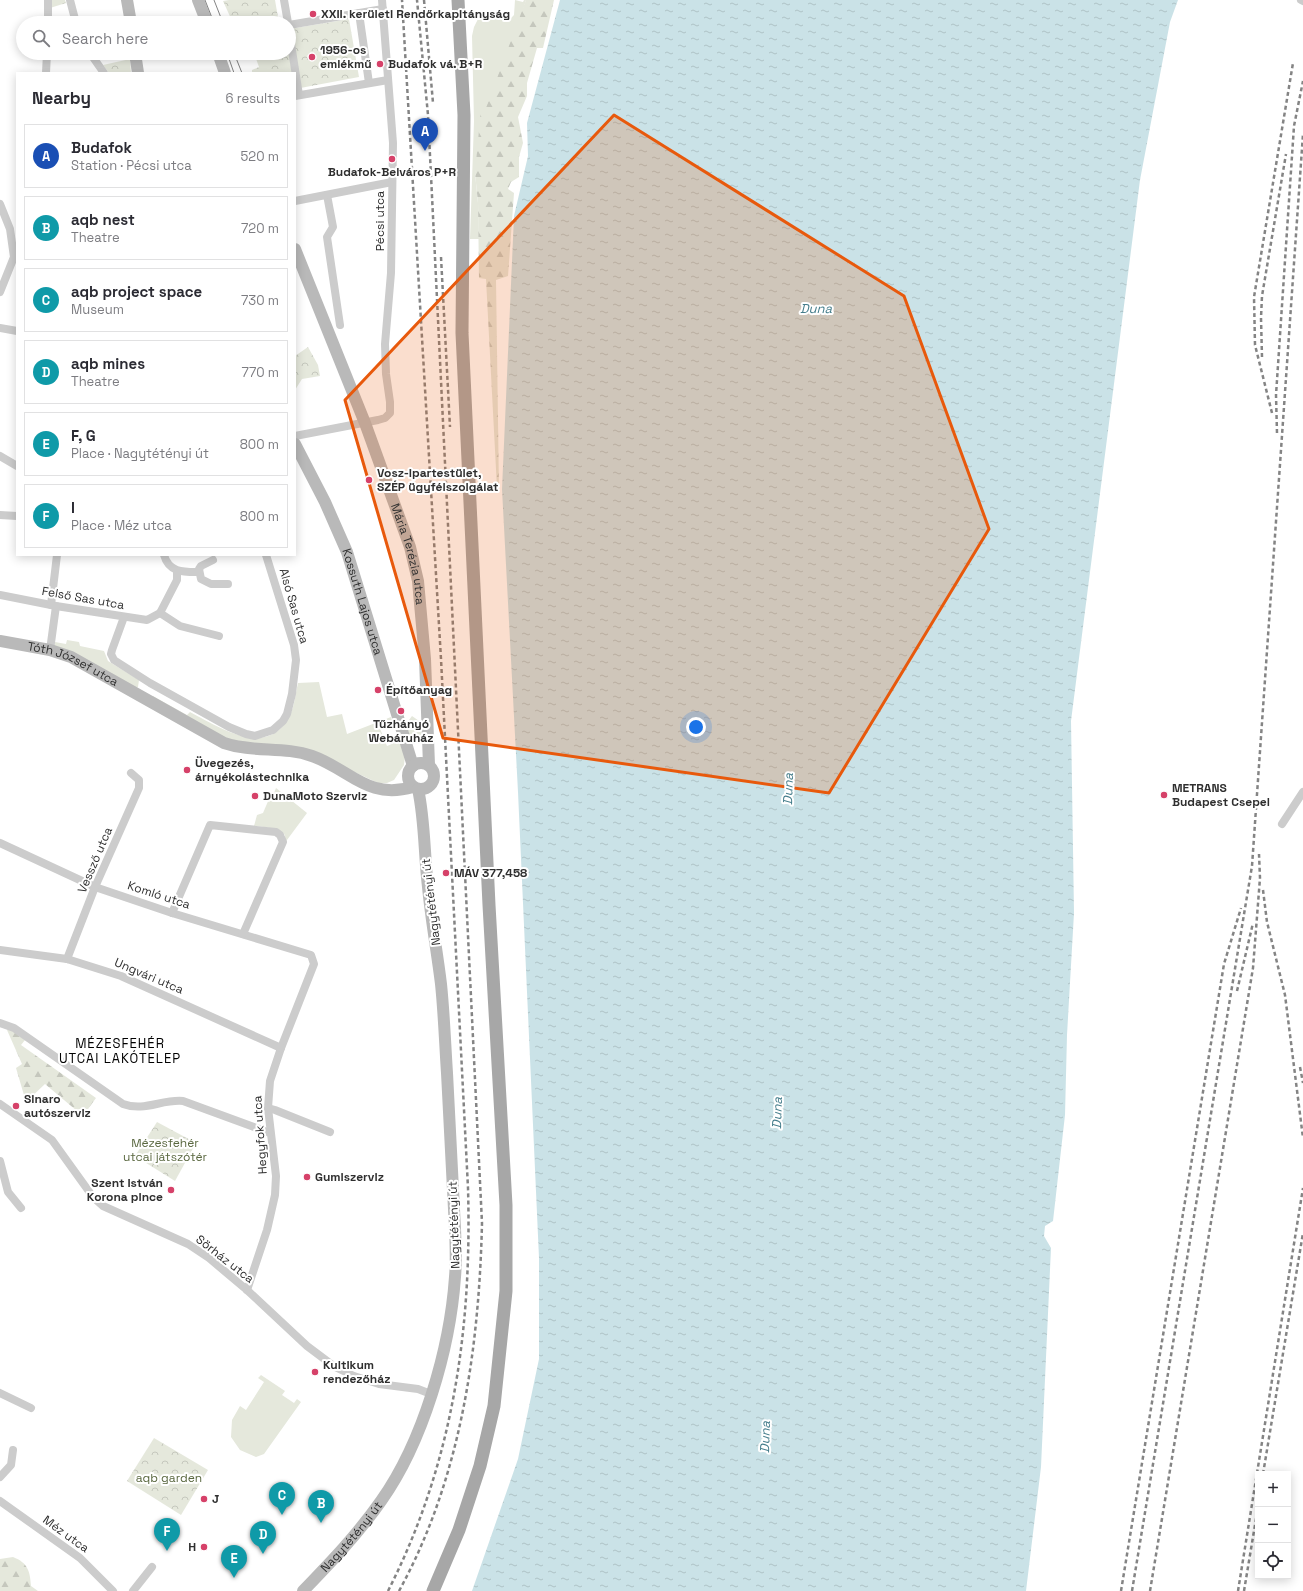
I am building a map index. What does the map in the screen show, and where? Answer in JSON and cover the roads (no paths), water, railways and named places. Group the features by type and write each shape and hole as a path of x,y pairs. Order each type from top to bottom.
{"main road":[{"path":"127,0 130,16"},
{"path":"198,0 204,16"},
{"path":"433,1591 459,1530 480,1466 494,1406 506,1291 506,1205 462,356 464,115 458,0"},
{"path":"136,60 138,72"},
{"path":"220,60 225,72"},
{"name":"Mária Terézia utca","path":"296,251 365,423 404,528 415,564 424,644 428,733 417,767"},
{"name":"Kossuth Lajos utca","path":"296,446 326,502 347,552 417,767"},
{"name":"Tóth József utca","path":"0,641 50,650 81,662 224,743 246,749 300,753 312,756 340,770 368,787 386,791 400,791 420,787"},
{"path":"417,767 434,776 420,787 410,783 417,767"},
{"path":"386,791 417,767"},
{"name":"Nagytétényi út","path":"303,1591 336,1556 381,1501 413,1442 431,1394 450,1320 455,1275 455,1238 444,1024 425,860 420,787"}],"street":[{"path":"48,0 48,16"},
{"path":"70,0 74,16"},
{"path":"284,0 287,16"},
{"name":"Pécsi utca","path":"296,436 385,418 390,413 391,408 386,374 385,344 391,273 393,143 382,0"},
{"path":"296,23 383,9"},
{"path":"359,13 369,83"},
{"path":"46,72 47,60"},
{"path":"95,60 103,72"},
{"path":"293,60 294,72"},
{"path":"297,96 388,80"},
{"path":"296,201 392,182"},
{"path":"327,195 333,227 327,237 340,325"},
{"path":"0,204 10,229 15,256 3,277 0,292"},
{"path":"0,328 16,331"},
{"path":"0,456 16,465"},
{"path":"0,515 16,516"},
{"path":"50,650 57,556"},
{"path":"164,556 167,563 177,572 199,572"},
{"name":"Alsó Sas utca","path":"266,556 294,645 296,660 288,714 273,730"},
{"path":"213,560 201,566 199,572 201,579 211,584 228,584"},
{"path":"177,572 177,580 160,613 180,626 219,636"},
{"name":"Felső Sas utca","path":"0,595 147,620 160,613"},
{"name":"Tóth József utca","path":"124,617 111,654 114,660 150,683 229,728 255,736 273,730"},
{"path":"142,697 150,683"},
{"name":"Vessző utca","path":"67,959 96,887 139,788 139,780 131,773"},
{"path":"1282,824 1303,792"},
{"path":"172,913 210,825 276,832 280,835 283,842 243,934"},
{"name":"Komló utca","path":"0,843 96,887 172,913 311,954 314,958"},
{"name":"Ungvári utca","path":"0,950 67,959 140,984 281,1048"},
{"name":"Hegyfok utca","path":"247,1290 267,1230 275,1195 275,1169 268,1108 270,1081 281,1048 314,964 314,958"},
{"path":"0,1023 14,1028 123,1104 139,1108 176,1100 183,1101 270,1133"},
{"name":"Sörház utca","path":"0,1104 52,1140 93,1197 103,1206 188,1244 209,1258 247,1290 307,1346 335,1367 354,1376 379,1384 418,1389 431,1394"},
{"path":"268,1108 330,1132"},
{"path":"0,1161 8,1192 22,1208"},
{"path":"0,1393 31,1408"},
{"path":"0,1477 11,1464 13,1450"},
{"name":"Méz utca","path":"0,1501 80,1558 113,1591"},
{"path":"133,1591 152,1567"}],"water":[{"name":"Duna","path":"560,0 1178,0 1170,22 1140,180 1071,721 1074,913 1067,1035 1065,1115 1053,1221 1045,1226 1044,1236 1051,1248 1041,1467 1026,1591 472,1591 518,1459 539,1359 539,1258 518,792 502,489 514,216 528,156 527,123"}],"tram line":[{"path":"205,0 211,16"},
{"path":"214,0 220,16"},
{"path":"229,60 234,72"},
{"path":"237,60 242,72"}],"railway":[{"path":"388,1591 410,1543 428,1494 443,1445 454,1395 462,1344 468,1241 468,1188 441,659 402,0"},
{"path":"399,1591 420,1548 438,1504 452,1458 463,1412 471,1365 476,1318 482,1223 428,115 417,0"},
{"path":"424,0 433,103"},
{"path":"1272,413 1255,345 1254,297 1293,63"},
{"path":"1277,433 1276,395 1294,126 1303,81"},
{"path":"1132,1591 1252,866 1303,134"},
{"path":"1262,357 1262,296 1286,154"},
{"path":"441,257 450,427"},
{"path":"1150,1591 1253,968 1260,878 1259,854"},
{"path":"1263,890 1267,922 1285,995 1303,1138"},
{"path":"1121,1591 1224,964 1241,908"},
{"path":"1237,991 1253,923"},
{"path":"1300,1067 1303,1083"},
{"path":"1238,1591 1303,1188"},
{"path":"1263,1471 1303,1233"},
{"path":"1244,1591 1255,1525"}],"place":[{"name":"XXII. kerületi Rendőrkapitányság","path":"313,14"},
{"name":"1956-os emlékmű","path":"312,57"},
{"name":"Budafok vá. B+R","path":"380,64"},
{"name":"Budafok","path":"425,151"},
{"name":"Budafok-Belváros P+R","path":"392,159"},
{"name":"Vosz-ipartestület, SZÉP ügyfélszolgálat","path":"369,480"},
{"name":"Építőanyag","path":"378,690"},
{"name":"Tűzhányó Webáruház","path":"401,711"},
{"name":"Üvegezés, árnyékolástechnika","path":"187,770"},
{"name":"METRANS Budapest Csepel","path":"1164,795"},
{"name":"DunaMoto Szerviz","path":"255,796"},
{"name":"MÁV 377,458","path":"446,873"},
{"name":"Sinaro autószerviz","path":"16,1106"},
{"name":"Gumiszerviz","path":"307,1177"},
{"name":"Szent István Korona pince","path":"171,1190"},
{"name":"Kultikum rendezőház","path":"315,1372"},
{"name":"J","path":"204,1499"},
{"name":"aqb project space","path":"282,1515"},
{"name":"aqb nest","path":"321,1523"},
{"name":"H","path":"204,1547"},
{"name":"I","path":"167,1551"},
{"name":"aqb mines","path":"263,1554"},
{"name":"F, G","path":"234,1578"}],"district":[{"name":"MÉZESFEHÉR UTCAI LAKÓTELEP","path":"120,1050"}],"park label":[{"name":"Mézesfehér utcai játszótér","path":"165,1150"},
{"name":"aqb garden","path":"169,1478"}]}
